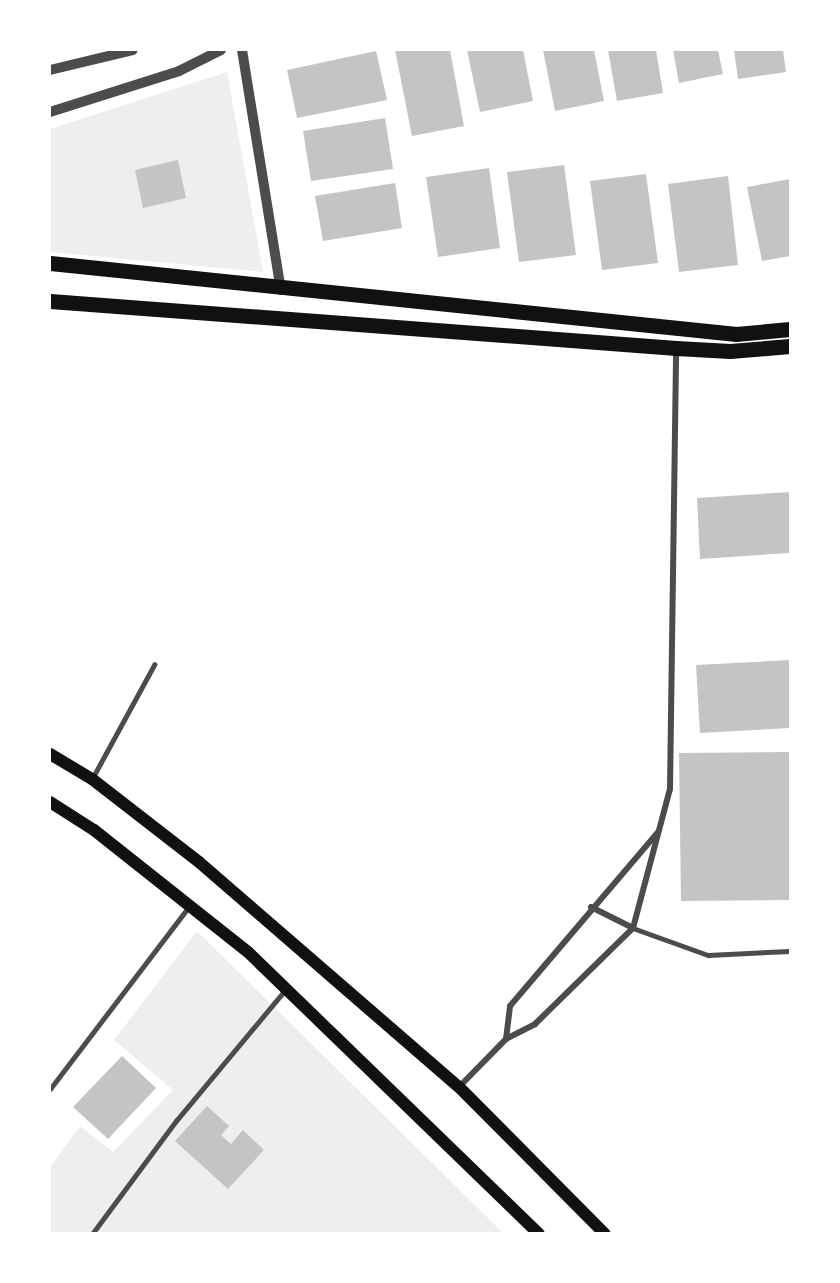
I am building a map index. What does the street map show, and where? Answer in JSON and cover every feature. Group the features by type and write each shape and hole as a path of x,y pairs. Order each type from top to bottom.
{"main road":[{"path":"50,263 281,290 736,334 790,329"},
{"path":"50,301 676,348 730,351 790,346"},
{"path":"50,753 92,779 198,862 459,1087 605,1233"},
{"path":"50,802 191,904 287,988 539,1233"}],"street":[{"path":"50,70 133,50"},
{"path":"50,112 179,71 221,50"},
{"path":"242,50 281,290"},
{"path":"459,1087 506,1039 535,1024 633,928 670,789 676,348"},
{"path":"506,1039 510,1006 591,907 658,832"},
{"path":"591,907 633,928"}],"lane":[{"path":"92,779 154,665"},
{"path":"50,1089 191,904"},
{"path":"633,928 708,955 790,951"},
{"path":"92,1233 176,1121 287,988"}],"shaded area":[{"path":"227,72 263,272 50,252 50,129"},
{"path":"197,931 503,1233 50,1233 50,1167 80,1126 113,1152 173,1090 114,1040"}],"building":[{"path":"395,50 450,50 464,126 412,136"},
{"path":"467,50 523,50 533,101 480,112"},
{"path":"543,50 594,50 604,101 555,111"},
{"path":"608,50 656,50 663,93 617,101"},
{"path":"673,50 718,50 723,74 679,83"},
{"path":"734,50 783,50 786,72 738,79"},
{"path":"376,51 387,100 297,118 287,70"},
{"path":"385,118 393,169 311,181 303,131"},
{"path":"178,160 186,198 143,208 135,170"},
{"path":"564,165 576,255 519,262 507,172"},
{"path":"489,168 500,248 438,257 426,177"},
{"path":"646,174 658,263 602,270 590,181"},
{"path":"728,176 738,265 679,272 668,184"},
{"path":"790,179 790,256 762,261 747,187"},
{"path":"395,183 402,228 323,241 315,196"},
{"path":"790,492 790,553 700,559 697,498"},
{"path":"790,660 790,728 700,733 696,665"},
{"path":"790,752 790,900 681,901 679,753"},
{"path":"122,1056 156,1088 108,1139 73,1107"},
{"path":"207,1106 229,1126 221,1135 231,1144 243,1130 264,1150 228,1189 175,1141"}]}
